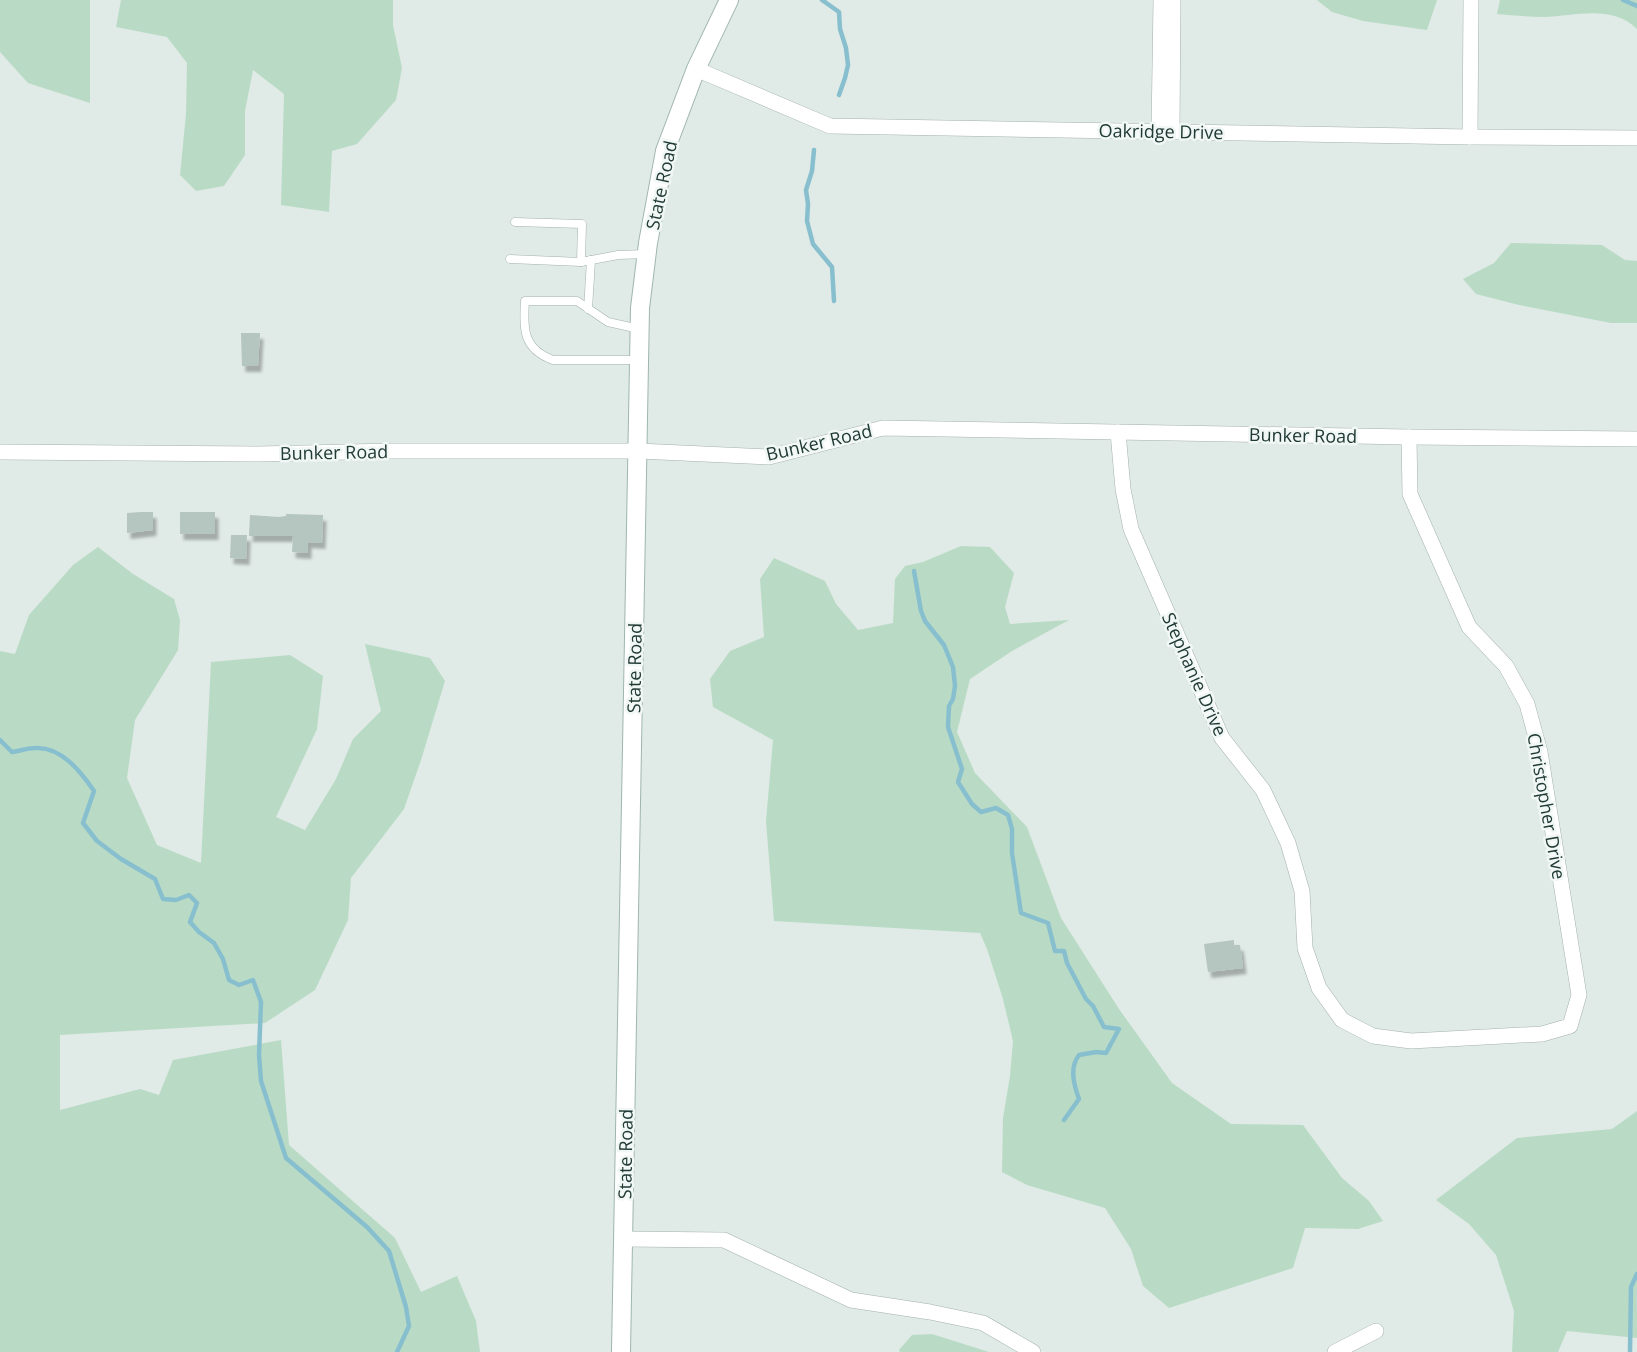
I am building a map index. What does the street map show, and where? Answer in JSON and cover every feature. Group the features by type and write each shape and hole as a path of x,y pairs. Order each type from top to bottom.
{"main road":[{"name":"State Road","path":"621,1352 639,308 665,151 696,69 729,0"}],"street":[{"path":"1161,0 1166,131"},
{"path":"1166,131 1173,0"},
{"path":"1470,137 1471,0"},
{"name":"Oakridge Drive","path":"696,69 830,126 1637,138"},
{"name":"Bunker Road","path":"0,452 258,454 393,451 638,451 769,457 883,428 1637,439"},
{"name":"Stephanie Drive","path":"1118,432 1123,489 1131,529 1222,738 1263,790 1288,843 1302,891 1305,948 1319,988 1342,1020 1373,1036 1411,1041 1542,1034 1570,1026"},
{"name":"Christopher Drive","path":"1409,437 1410,494 1469,627 1506,666 1527,704 1540,752 1578,995 1570,1026"},
{"path":"623,1239 724,1240 850,1300 930,1312 983,1323 1033,1352"},
{"path":"1335,1352 1376,1331"}],"lane":[{"path":"515,222 582,224 581,262"},
{"path":"510,259 581,262 618,255 647,254"},
{"path":"588,309 591,260"},
{"path":"639,329 608,322 577,301 525,301 524,320 527,338 540,355 553,360 639,360"}],"green space":[{"path":"0,0 90,0 90,103 28,83 0,52"},
{"path":"121,0 393,0 393,25 402,68 396,100 357,144 332,151 329,212 281,205 284,94 253,70 245,111 245,155 224,186 196,191 180,175 186,114 187,63 167,37 116,27"},
{"path":"1317,0 1437,0 1427,30 1363,21 1332,12"},
{"path":"1500,0 1637,0 1637,29 1627,21 1605,14 1544,17 1497,14"},
{"path":"1511,243 1602,245 1625,260 1637,261 1637,323 1611,323 1476,294 1463,279 1494,263"},
{"path":"961,546 990,547 1014,573 1005,607 1010,624 1069,620 1012,651 970,679 957,732 975,773 1027,827 1061,918 1119,1009 1172,1083 1231,1124 1303,1125 1342,1178 1369,1201 1383,1221 1358,1229 1305,1228 1293,1268 1169,1308 1143,1286 1131,1249 1105,1208 1027,1185 1002,1172 1003,1118 1013,1041 1003,999 980,933 774,921 766,821 773,740 713,707 710,679 730,651 764,637 760,579 774,558 825,581 836,604 858,630 893,623 895,579 905,566 923,562"},
{"path":"98,547 133,574 174,599 180,620 178,650 135,720 127,778 157,845 201,863 211,662 290,655 323,676 317,729 276,817 305,830 336,779 353,739 381,711 365,644 430,658 445,681 404,809 351,878 348,920 315,990 265,1023 60,1035 60,1110 140,1089 159,1095 173,1060 281,1040 289,1145 395,1238 421,1292 457,1276 476,1321 480,1352 0,1352 0,651 15,654 29,615 73,565"},
{"path":"1637,1111 1637,1338 1567,1331 1558,1352 1512,1352 1514,1311 1496,1255 1469,1224 1436,1200 1517,1138 1612,1129"},
{"path":"932,1334 989,1352 900,1352 899,1350 912,1335"}],"building":[{"path":"241,333 260,333 258,366 242,366"},
{"path":"153,512 153,530 127,533 127,513"},
{"path":"180,512 215,512 215,534 180,534"},
{"path":"286,514 323,515 322,543 308,542 308,553 292,552 293,536 249,536 250,515 279,517 286,516"},
{"path":"231,535 247,535 246,559 230,558"},
{"path":"1234,940 1234,945 1240,945 1243,968 1208,972 1204,944"}],"waterway":[{"path":"822,0 839,12 840,29 846,48 848,65 839,95"},
{"path":"1623,0 1637,6"},
{"path":"814,150 812,171 806,190 807,221 813,244 832,267 834,301"},
{"path":"914,571 925,621 944,645 953,667 955,686 953,699 949,706 948,727 962,769 958,782 972,804 981,812 996,808 1008,815 1012,829 1012,853 1021,913 1048,923 1055,951 1064,951 1067,963 1104,1027 1119,1029 1106,1053 1079,1055 1074,1065 1073,1077 1079,1099 1064,1120"},
{"path":"0,740 12,752 44,748 62,756 69,762 94,791 83,823 97,841 121,859 155,879 163,899 176,900 189,895 197,903 190,922 214,943 223,959 229,980 239,985 253,980 261,1002 259,1055 261,1081 286,1158 367,1227 389,1251 406,1307 409,1326 397,1352"},
{"path":"1630,1352 1631,1287 1637,1274"}]}
